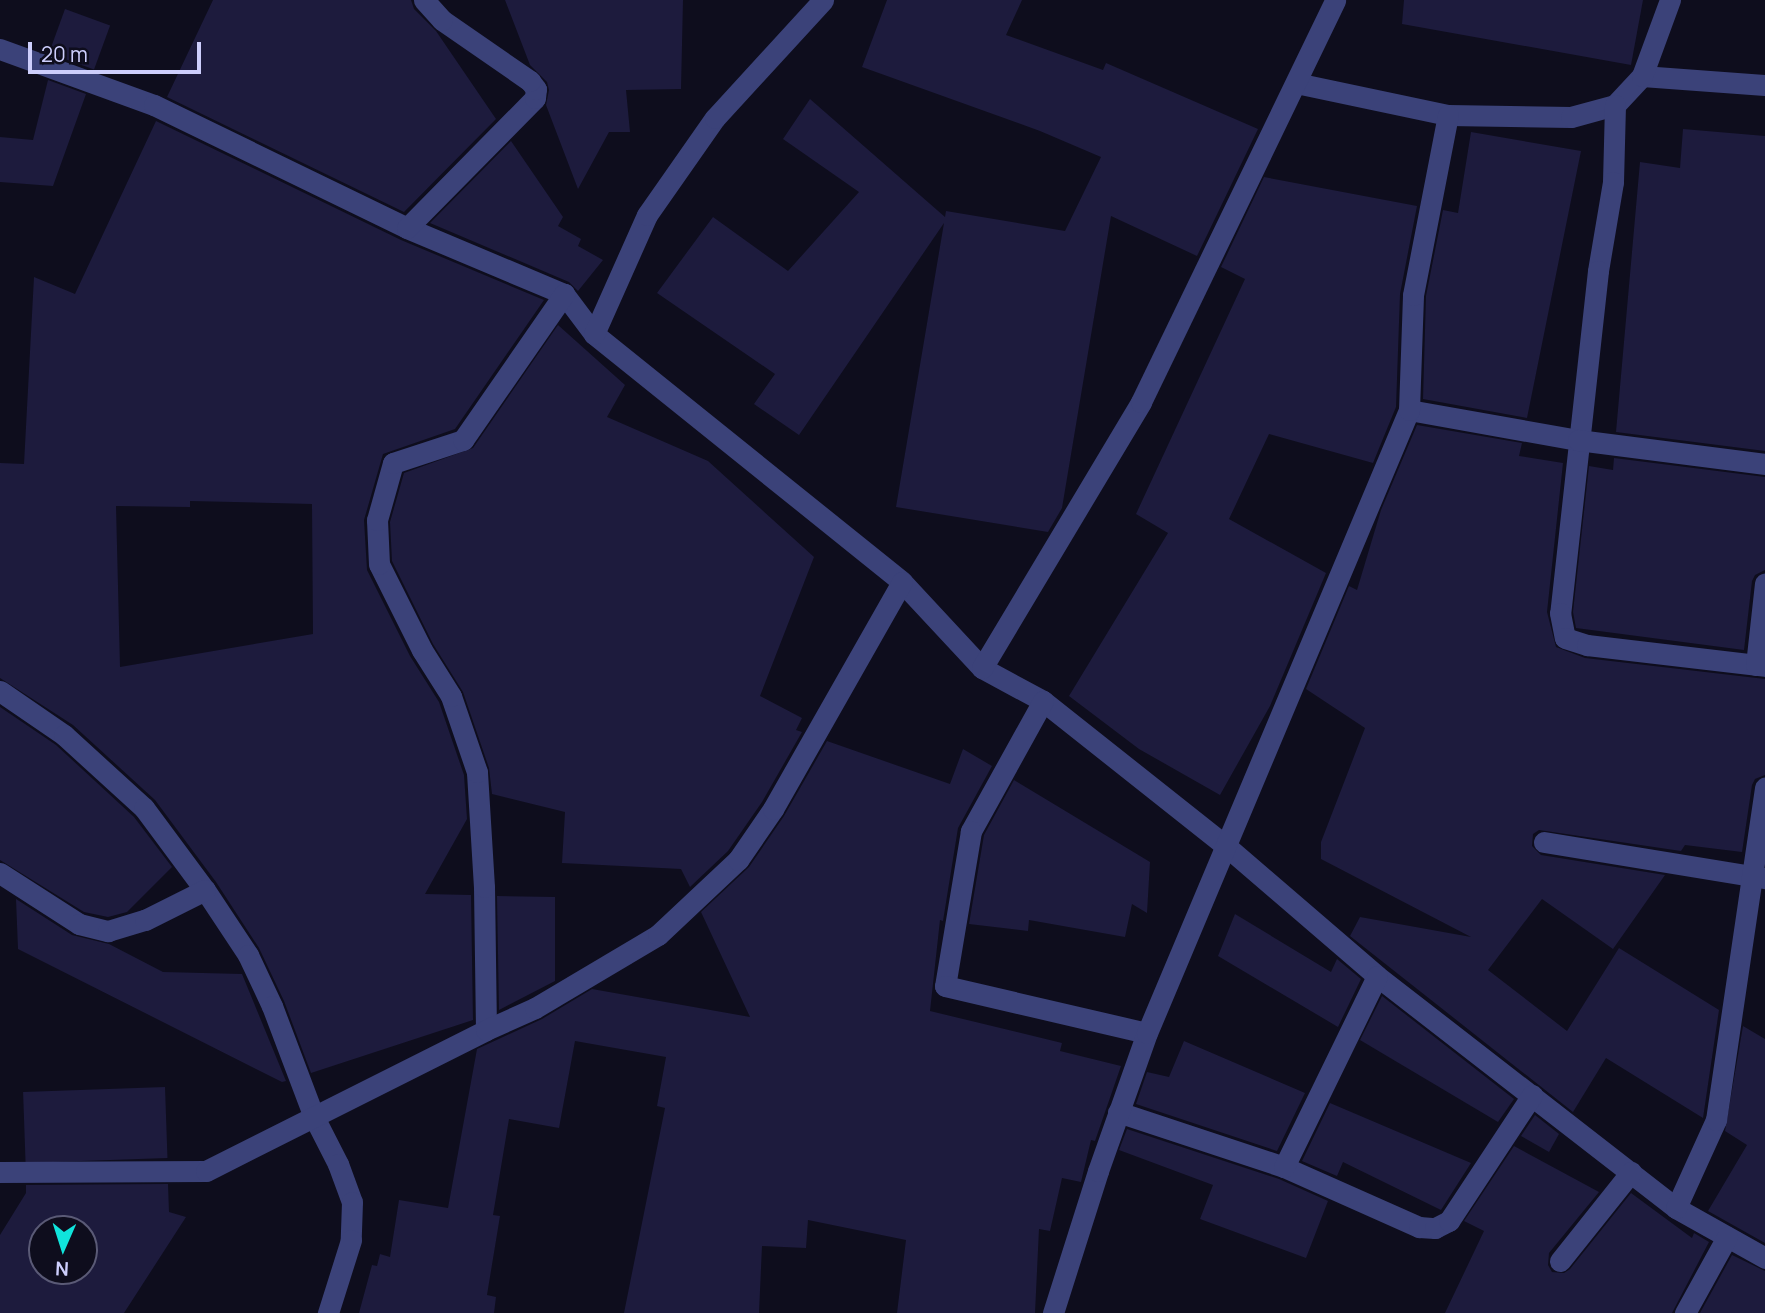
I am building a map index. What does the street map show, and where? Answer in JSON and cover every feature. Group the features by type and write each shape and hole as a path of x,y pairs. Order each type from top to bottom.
{"street":[{"path":"407,228 535,98 536,89 530,81 442,20 424,0"},
{"path":"594,334 647,215 715,118 823,0"},
{"path":"982,668 1141,402 1335,0"},
{"path":"1296,83 1448,115 1571,117 1615,105 1642,76 1670,0"},
{"path":"0,49 154,104 407,228 564,294 594,334 902,582 982,668 1043,701 1226,846 1377,976 1676,1208 1765,1258"},
{"path":"1642,76 1765,85"},
{"path":"1615,105 1613,182 1598,271 1560,613 1565,638 1587,645 1761,666 1765,583"},
{"path":"1053,1313 1118,1112 1147,1033 1409,410 1413,295 1448,115"},
{"path":"486,1030 484,887 477,772 451,696 422,650 379,564 377,520 393,463 463,440 564,294"},
{"path":"1409,410 1578,440 1765,464"},
{"path":"0,1172 206,1171 535,1008 658,934 738,860 774,809 902,582"},
{"path":"0,691 64,735 144,808 205,890 248,955 352,1202 351,1240 328,1313"},
{"path":"1043,701 971,831 945,986 1147,1033"},
{"path":"1676,1208 1716,1120 1759,877 1765,788"},
{"path":"1544,842 1759,877"},
{"path":"0,873 79,924 108,930 145,920 205,890"},
{"path":"1284,1167 1377,976"},
{"path":"1118,1112 1284,1167 1419,1227 1435,1227 1449,1221 1532,1095"},
{"path":"1560,1261 1631,1172"},
{"path":"1685,1313 1727,1237"}],"building":[{"path":"213,0 411,0 414,9 436,31 496,119 404,212 167,97"},
{"path":"505,0 683,0 681,89 626,90 630,132 609,132 578,189 546,105 549,90 547,82 530,65"},
{"path":"887,0 1022,0 1006,35 1103,70 1106,63 1258,129 1197,256 1111,216 1062,508 1048,532 896,507 944,223 799,435 754,404 775,374 657,293 713,217 788,271 859,192 783,139 810,99 945,217 946,211 1065,231 1101,157 1040,131 862,67"},
{"path":"1404,0 1643,0 1631,65 1402,24"},
{"path":"65,9 110,25 94,70 49,53"},
{"path":"48,80 86,94 53,186 0,182 0,137 33,140"},
{"path":"156,121 401,240 544,300 455,429 383,454 364,520 367,570 410,656 439,702 464,775 467,819 425,894 471,895 473,1020 311,1073 284,1001 259,948 216,882 155,800 73,725 0,678 0,463 24,464 34,277 75,294","holes":["190,501 312,504 313,634 120,667 116,506 190,507"]},
{"path":"1683,129 1765,136 1765,451 1616,432 1640,162 1680,168"},
{"path":"1471,132 1581,151 1527,418 1423,399 1426,296 1443,210 1458,213"},
{"path":"511,141 563,217 558,226 581,239 578,246 603,260 578,291 569,282 430,223"},
{"path":"1264,177 1417,206 1400,294 1396,407 1373,463 1269,434 1229,519 1326,573 1270,706 1220,795 1139,749 1069,696 1168,533 1136,514 1245,279 1221,267"},
{"path":"558,325 625,385 607,417 708,461 814,557 760,696 802,718 796,730 802,732 762,802 728,851 690,887 681,869 562,863 565,812 492,794 489,768 463,692 433,644 392,561 390,522 404,473 473,448"},
{"path":"1417,425 1522,443 1519,456 1563,463 1547,612 1556,647 1585,658 1765,679 1765,775 1755,779 1752,785 1742,852 1685,845 1681,851 1539,830 1533,834 1532,846 1541,855 1665,875 1613,949 1542,899 1488,970 1567,1031 1619,948 1719,1010 1703,1118 1606,1058 1573,1112 1350,936 1360,917 1471,937 1321,859 1321,842 1365,728 1306,689 1349,586 1357,590 1381,510"},
{"path":"1614,458 1765,477 1765,570 1755,575 1752,581 1744,650 1576,628 1573,612 1589,466 1613,470"},
{"path":"0,707 56,745 134,817 172,867 127,912 108,917 84,912 0,860"},
{"path":"827,741 950,784 963,749 992,766 958,828 943,921 940,920 930,1011 1062,1043 1060,1051 1121,1066 1095,1141 1091,1140 1081,1182 1062,1178 1050,1231 1039,1229 1035,1313 897,1313 906,1240 808,1220 806,1248 762,1246 759,1313 624,1313 665,1108 657,1106 666,1057 575,1041 559,1128 509,1119 493,1215 500,1216 487,1295 496,1297 494,1313 359,1313 372,1265 377,1266 380,1254 390,1257 399,1200 448,1208 477,1049 542,1019 592,989 750,1017 701,912 749,867 784,816"},
{"path":"1014,780 1150,862 1147,913 1132,904 1125,937 1029,920 1028,931 969,924 984,835"},
{"path":"497,896 555,897 555,981 499,1010"},
{"path":"16,899 72,935 109,944 163,972 242,974 286,1081 282,1082 18,949"},
{"path":"1235,914 1331,972 1337,959 1361,979 1338,1027 1218,956"},
{"path":"1382,996 1514,1099 1498,1122 1360,1040"},
{"path":"1743,1026 1765,1039 1765,1243 1708,1211 1747,1145 1725,1131"},
{"path":"1184,1041 1305,1093 1277,1151 1136,1104 1147,1072 1169,1077"},
{"path":"165,1087 167,1158 26,1163 23,1092"},
{"path":"1330,1103 1471,1163 1441,1210 1343,1162 1337,1176 1302,1161"},
{"path":"1535,1115 1559,1134 1549,1152 1521,1136"},
{"path":"1127,1129 1279,1179 1328,1201 1306,1258 1200,1219 1213,1185 1119,1150"},
{"path":"1514,1146 1599,1192 1549,1253 1548,1265 1552,1272 1564,1273 1570,1269 1631,1193 1692,1238 1694,1233 1709,1242 1672,1313 1445,1313 1484,1231 1464,1221"},
{"path":"168,1184 169,1212 186,1217 124,1313 0,1313 0,1235 26,1193 26,1185"},
{"path":"1732,1255 1765,1271 1765,1313 1700,1313"}]}
